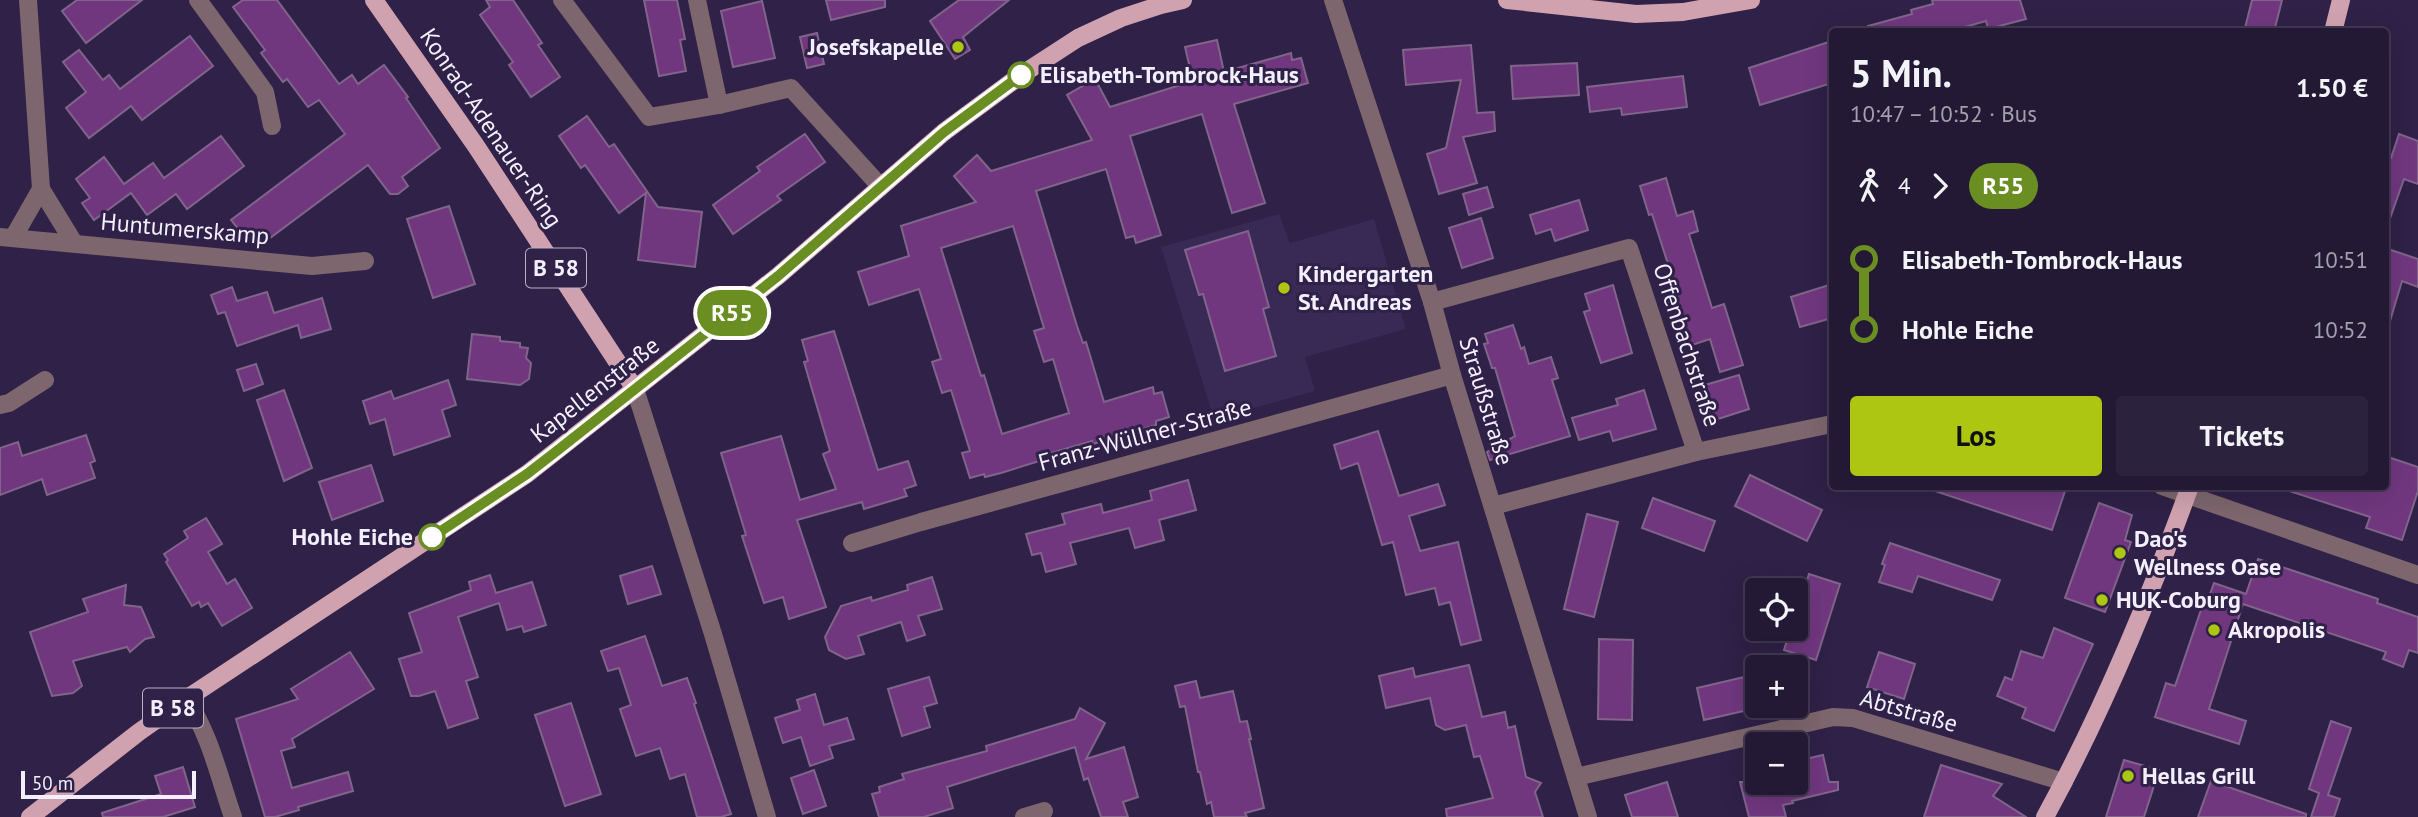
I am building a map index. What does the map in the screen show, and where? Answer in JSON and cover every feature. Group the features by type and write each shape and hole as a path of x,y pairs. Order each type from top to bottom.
{"main road":[{"name":"Konrad-Adenauer-Ring","path":"374,0 476,146 635,389"},
{"name":"Kapellenstraße","path":"30,817 186,699 527,474 778,276 944,132 1021,75 1078,38 1121,18 1183,0"},
{"path":"1507,0 1636,14 1683,12 1751,0"},
{"path":"2334,28 2341,0"},
{"path":"2045,817 2094,724 2141,615 2188,491"}],"street":[{"path":"29,0 41,189 74,243"},
{"path":"198,0 265,92 272,126"},
{"path":"562,0 649,117 719,105 791,88 880,186"},
{"path":"697,0 719,105"},
{"name":"Straußstraße","path":"1333,0 1432,302 1588,817"},
{"path":"6,237 41,189"},
{"name":"Huntumerskamp","path":"6,237 312,266 365,261"},
{"name":"Offenbachstraße","path":"1432,302 1629,248 1696,452"},
{"name":"Franz-Wüllner-Straße","path":"852,543 1452,375"},
{"path":"0,405 9,403 45,380"},
{"path":"635,389 713,634 767,817"},
{"path":"1493,506 1696,452 1829,425"},
{"path":"2188,491 2418,575"},
{"path":"186,699 202,727 233,817"},
{"name":"Abtstraße","path":"1576,777 1833,717 1853,718 2064,782"},
{"path":"1024,817 1044,811"}],"shaded area":[{"name":"Kindergarten St. Andreas","path":"1279,214 1290,243 1374,219 1406,329 1305,357 1315,391 1214,419 1161,247"}],"building":[{"path":"77,0 142,0 86,43 62,11"},
{"path":"243,0 277,0 339,84 352,75 358,84 384,65 440,148 402,177 408,186 398,194 390,194 368,165 270,238 265,231 257,237 251,230 244,236 231,220 345,134 319,100 308,107 287,79 283,82 261,53 265,50 233,7"},
{"path":"486,0 513,0 542,43 538,45 560,77 531,97 509,65 513,62 480,15 490,7"},
{"path":"644,0 677,0 685,39 680,40 686,71 659,76"},
{"path":"826,0 885,0 885,7 831,20"},
{"path":"959,0 1009,0 963,37 970,50 955,59 930,21"},
{"path":"1932,0 2020,0 2026,19 1992,28 1988,28 1986,21 1961,28 1868,28 1933,4"},
{"path":"2252,0 2282,0 2275,28 2245,28"},
{"path":"762,1 775,58 733,67 721,11"},
{"path":"817,33 824,64 807,68 800,37"},
{"path":"190,36 213,66 142,120 131,106 89,138 66,108 86,92 63,62 79,50 103,80 109,75 120,89"},
{"name":"Elisabeth-Tombrock-Haus","path":"1217,40 1224,72 1291,53 1292,60 1301,58 1308,83 1234,104 1265,203 1232,213 1202,114 1130,136 1161,235 1136,243 1134,236 1126,238 1106,169 1036,191 1077,326 1083,343 1086,342 1104,402 1153,387 1154,394 1162,392 1169,417 1156,421 1156,425 1048,454 1049,458 1001,473 970,478 962,453 970,451 951,390 942,393 932,362 941,359 919,289 869,305 858,272 909,256 901,226 976,202 954,176 977,155 991,171 1092,140 1067,95 1095,79 1110,107 1193,81 1185,47","holes":["1013,226 1044,328 1034,331 1044,362 1053,359 1069,413 1002,434 941,248"]},
{"path":"1829,42 1829,84 1760,105 1749,68"},
{"path":"1471,45 1477,113 1494,112 1495,131 1463,137 1477,183 1439,194 1427,154 1446,148 1461,80 1406,85 1403,50"},
{"path":"1577,63 1579,95 1513,99 1511,66"},
{"path":"1683,76 1687,107 1622,115 1621,108 1590,112 1587,87"},
{"path":"587,116 609,147 614,144 658,207 702,212 695,267 638,260 646,193 619,213 585,165 581,168 559,136"},
{"path":"805,134 825,162 777,196 781,200 733,234 713,205 760,171 757,167"},
{"path":"2399,134 2418,141 2418,184 2404,179 2389,221 2389,158"},
{"path":"221,136 244,166 187,209 176,194 147,215 131,193 94,220 82,203 90,198 76,179 104,157 124,184 153,163 164,178"},
{"path":"1666,178 1677,216 1693,211 1698,231 1689,234 1712,308 1724,304 1743,365 1720,372 1710,339 1689,346 1680,316 1676,283 1640,186"},
{"path":"1487,187 1493,207 1469,215 1463,194"},
{"path":"1579,200 1588,230 1555,241 1551,229 1536,234 1530,215"},
{"path":"449,206 475,284 433,298 407,219"},
{"path":"1481,218 1493,258 1462,268 1449,228"},
{"path":"1248,231 1269,307 1263,309 1276,356 1225,371 1203,294 1199,295 1185,250"},
{"path":"2389,249 2418,259 2418,287 2402,281 2390,321"},
{"path":"1613,285 1632,353 1601,363 1584,312 1590,310 1585,294"},
{"path":"1829,285 1829,319 1800,327 1791,297"},
{"path":"232,287 237,301 267,292 274,313 322,298 331,329 301,338 298,325 237,346 225,312 218,314 211,295"},
{"path":"1513,325 1529,364 1551,357 1558,378 1552,380 1570,436 1490,460 1487,452 1515,436 1495,368 1492,368 1484,344 1488,343 1485,334"},
{"path":"834,331 878,470 908,461 916,485 904,489 907,496 864,509 862,502 797,520 826,607 789,619 783,597 764,603 742,536 746,535 721,453 781,436 800,500 836,489 823,454 830,451 804,362 808,361 802,340"},
{"path":"472,334 500,337 500,341 520,343 520,347 528,348 526,358 531,363 529,379 520,385 467,379"},
{"path":"256,364 263,384 244,391 237,370"},
{"path":"1739,375 1749,409 1715,420 1705,385"},
{"path":"448,380 456,405 442,410 450,436 394,455 385,419 370,424 363,401 391,391 394,399"},
{"path":"284,390 312,468 284,481 257,400"},
{"path":"1644,390 1656,429 1613,441 1610,431 1579,440 1572,418 1618,405 1616,399"},
{"path":"1378,431 1399,496 1438,484 1445,505 1409,516 1420,551 1458,542 1481,640 1461,645 1450,602 1439,605 1435,588 1406,595 1393,542 1382,545 1358,463 1341,469 1334,445"},
{"path":"86,435 95,461 90,463 95,478 47,495 42,479 0,495 0,448 18,442 22,456"},
{"path":"2389,457 2418,467 2418,491 2402,540 2366,528 2370,517 2286,490 2389,490"},
{"path":"371,465 383,501 332,520 319,482"},
{"path":"1750,475 1822,510 1807,541 1735,506"},
{"path":"1188,480 1196,510 1159,520 1164,540 1135,548 1129,528 1070,543 1076,564 1046,572 1041,553 1032,555 1026,534 1065,524 1062,514 1101,504 1103,513 1152,500 1150,491"},
{"path":"1932,490 2062,490 2065,491 2052,530"},
{"path":"1653,498 1715,521 1704,551 1642,528"},
{"path":"2099,503 2132,515 2125,540 2131,542 2105,612 2065,598"},
{"path":"1587,514 1618,522 1594,617 1564,609"},
{"path":"206,518 222,544 208,552 227,584 235,579 252,608 222,626 208,603 201,607 199,602 192,606 164,554 188,538 184,531"},
{"path":"1890,543 2000,580 1992,600 1918,576 1912,592 1879,582"},
{"path":"2258,559 2378,599 2377,603 2418,617 2418,653 2409,650 2403,667 2383,659 2386,652 2243,604 2209,709 2246,721 2239,744 2155,717 2166,683 2175,686 2203,604 2206,605 2214,583 2246,594"},
{"path":"652,566 661,594 628,604 620,576"},
{"path":"1809,574 1840,584 1816,660 1808,658 1808,655 1784,650 1787,641 1808,641"},
{"path":"490,575 496,593 532,582 546,625 524,632 522,626 507,630 499,603 458,617 478,677 466,681 478,718 448,728 435,691 411,696 399,659 422,652 409,613 471,590 469,582"},
{"path":"932,577 942,609 918,616 925,635 907,641 901,622 858,636 864,654 846,659 829,650 825,637 841,606 871,597 872,601 908,590 907,585"},
{"path":"126,585 124,605 141,607 154,637 145,639 130,652 127,647 73,661 82,686 73,693 52,696 30,632 88,612 83,599"},
{"path":"2054,628 2093,644 2054,731 2022,718 2026,708 1997,696 2005,677 2012,680 2021,651 2043,658"},
{"path":"645,636 662,686 687,678 731,814 721,817 697,817 685,774 670,779 660,748 636,756 620,709 631,705 619,668 608,671 601,651"},
{"path":"1599,639 1633,640 1632,720 1598,719"},
{"path":"350,652 374,689 292,739 295,747 281,751 292,788 348,772 353,791 298,807 299,810 265,817 236,719 298,699 291,689"},
{"path":"1879,652 1915,664 1904,699 1867,687"},
{"path":"1469,665 1482,717 1505,712 1508,728 1515,726 1526,777 1541,783 1535,792 1543,817 1447,817 1446,809 1493,798 1480,756 1474,757 1466,725 1445,730 1436,725 1430,698 1386,708 1379,676 1413,668 1415,677"},
{"path":"929,677 937,703 924,707 930,727 902,736 888,689"},
{"path":"1745,677 1745,711 1704,720 1697,688"},
{"path":"1196,681 1200,698 1233,691 1240,722 1247,721 1264,808 1245,813 1247,817 1214,817 1211,802 1207,804 1185,706 1180,707 1175,686"},
{"path":"815,694 824,725 847,718 854,739 829,746 833,758 810,766 801,737 783,743 775,718 800,710 797,700"},
{"path":"571,703 601,794 565,806 535,715"},
{"path":"1080,708 1105,723 1086,759 1124,747 1138,797 1123,802 1128,817 1101,817 1088,778 1084,780 1075,747 947,787 953,808 924,817 879,817 872,794 880,792 879,787 904,779 902,774 987,751 986,746 1075,719"},
{"path":"2331,721 2351,728 2328,795 2340,799 2334,817 2311,817 2319,793 2309,789"},
{"path":"1823,755 1829,782 1838,782 1838,790 1783,805 1786,817 1749,817 1740,782 1745,782 1745,795 1808,795 1808,758"},
{"path":"2124,760 2159,770 2144,817 2106,817"},
{"path":"1941,765 2002,784 1993,796 2026,817 1924,817"},
{"path":"183,767 195,807 163,817 103,817 102,813 161,794 155,776"},
{"path":"814,770 826,806 803,814 791,778"},
{"path":"2211,781 2306,814 2306,817 2198,817"},
{"path":"1667,782 1678,817 1632,817 1625,795"}],"bus line":[{"name":"R55","path":"432,537 527,474 558,450 778,276 944,132 1021,75"}],"place":[{"name":"Josefskapelle","path":"958,47"},
{"name":"Elisabeth-Tombrock-Haus","path":"1021,75"},
{"name":"Kindergarten St. Andreas","path":"1284,288"},
{"name":"Hohle Eiche","path":"432,537"},
{"name":"Dao's Wellness Oase","path":"2120,553"},
{"name":"HUK-Coburg","path":"2102,600"},
{"name":"Akropolis","path":"2214,630"},
{"name":"Hellas Grill","path":"2128,776"}]}
